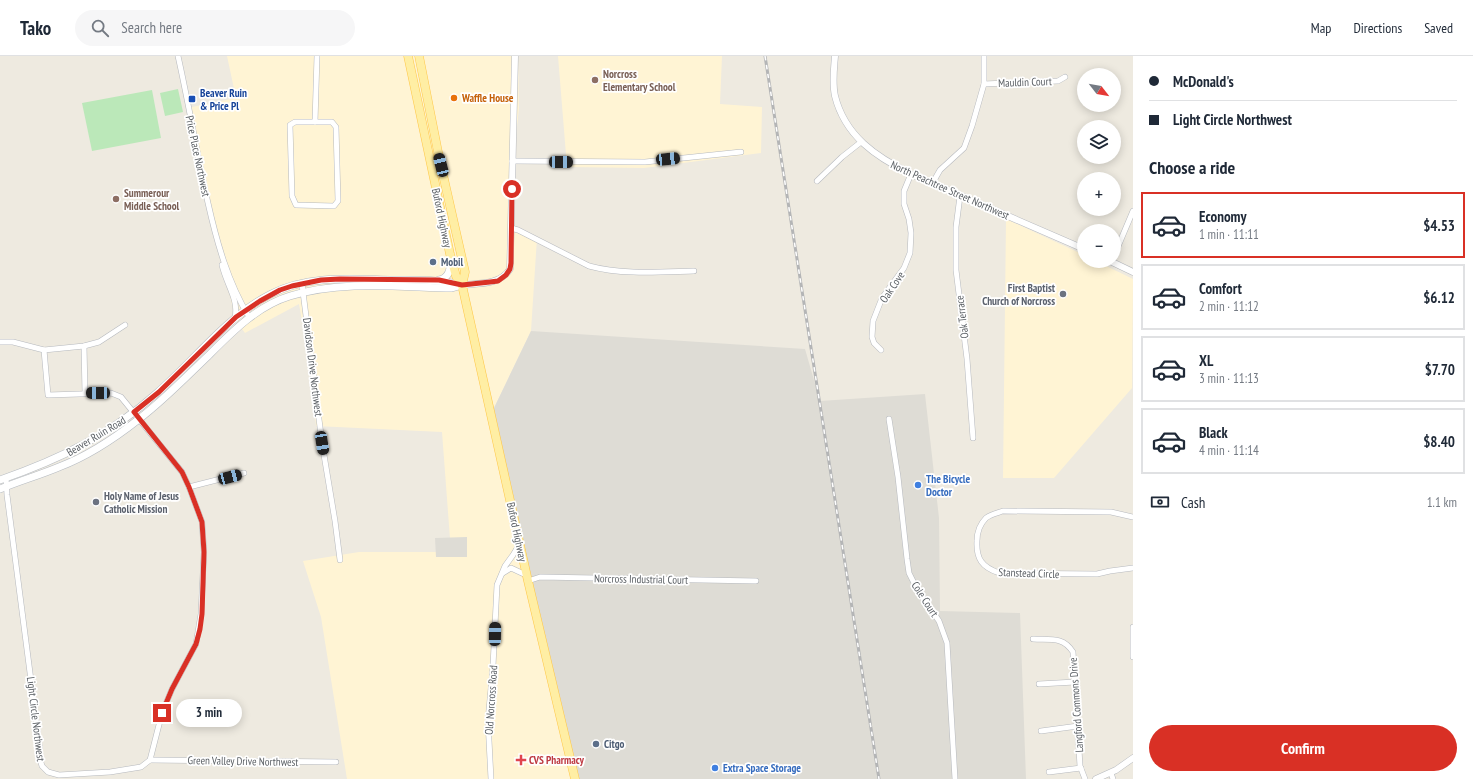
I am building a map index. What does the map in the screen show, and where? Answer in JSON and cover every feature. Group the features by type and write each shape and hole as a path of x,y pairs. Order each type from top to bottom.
{"main road":[{"name":"Buford Highway","path":"408,56 450,254 456,276 462,285 527,578 575,779"},
{"name":"Buford Highway","path":"419,56 465,272 462,285"},
{"path":"427,145 437,143"},
{"path":"439,280 444,279 451,268 450,254"},
{"name":"Beaver Ruin Road","path":"3,479 36,467 82,447 111,429 159,392 235,318 271,294 302,284 321,280 340,279 439,280 462,285"},
{"name":"Beaver Ruin Road","path":"3,488 61,467 114,438 168,395 249,317 289,296 333,287 376,286 452,288 462,285"}],"street":[{"name":"Price Place Northwest","path":"178,56 199,163 218,247 235,291 249,317"},
{"path":"315,122 317,56"},
{"path":"462,285 498,281 506,275 510,269 515,56"},
{"name":"North Peachtree Street Northwest","path":"835,56 835,95 840,110 849,127 870,151 890,164 932,184 1077,246"},
{"path":"932,184 940,170 964,148 984,84 984,56"},
{"name":"Mauldin Court","path":"984,84 1058,81 1065,77"},
{"path":"295,122 315,122 332,122 336,127 338,201 334,206 296,205 292,196 290,126 295,122"},
{"path":"818,181 842,156 861,142"},
{"path":"512,161 645,162 741,152"},
{"name":"Oak Cove","path":"881,350 874,343 872,328 882,298 904,268 910,253 911,233 909,218 904,204 904,191 911,174"},
{"name":"Oak Terrace","path":"960,196 956,227 956,270 967,358 973,438"},
{"path":"1121,239 1133,211"},
{"path":"511,228 523,232 589,266 607,270 694,271"},
{"name":"Price Place Northwest","path":"222,256 222,266 225,278 236,302 235,318"},
{"path":"1121,265 1133,272"},
{"name":"Davidson Drive Northwest","path":"302,284 322,443 340,560"},
{"path":"0,342 13,342 44,350 84,346 99,342 126,325"},
{"path":"84,346 85,393"},
{"path":"44,350 48,395 111,393 121,397 182,472 202,522 204,552 202,614 200,629 196,644 172,689 162,713 150,760"},
{"name":"Cole Court","path":"889,419 898,477 909,573 917,589 940,621 947,643 955,779"},
{"path":"189,487 244,473"},
{"name":"Light Circle Northwest","path":"3,479 3,488 32,683 42,766 48,772 66,776 110,772 141,767 150,760"},
{"name":"Stanstead Circle","path":"1133,517 1111,512 1003,511 986,518 980,526 977,535 976,553 982,563 990,570 999,573 1097,574 1133,568"},
{"name":"Old Norcross Road","path":"491,779 488,721 494,666 497,585 505,566 520,544"},
{"path":"502,573 511,568 527,578"},
{"name":"Norcross Industrial Court","path":"527,578 756,581"},
{"path":"1133,627 1133,657"},
{"name":"Langford Commons Drive","path":"1033,639 1059,640 1068,644 1073,652 1081,768 1085,779"},
{"path":"1039,684 1075,682"},
{"path":"1041,731 1078,726"},
{"path":"1096,779 1111,772 1133,758"},
{"name":"Green Valley Drive Northwest","path":"150,760 336,762"},
{"path":"1049,772 1081,768"},
{"path":"1111,772 1113,779"}],"shaded area":[{"path":"227,56 518,56 519,108 511,184 511,230 537,238 531,331 493,410 573,779 347,779 321,617 303,561 359,552 451,552 442,432 316,426 311,372 299,304 245,333 236,321 218,249 187,108 236,98"},
{"path":"558,56 722,56 720,104 762,107 761,153 644,168 567,167"},
{"path":"1006,219 1077,252 1077,268 1110,268 1133,279 1132,388 1054,478 1003,478"},
{"path":"531,331 805,349 820,401 925,394 939,518 940,611 1020,613 1026,779 573,779 493,410"},
{"path":"467,537 467,557 436,557 435,538"}],"green space":[{"path":"178,89 183,112 165,116 160,93"},
{"path":"152,90 161,138 92,151 82,103"}],"railway":[{"path":"765,56 879,779"}],"place":[{"name":"Norcross Elementary School","path":"595,80"},
{"name":"Waffle House","path":"454,98"},
{"name":"Beaver Ruin & Price Pl","path":"192,99"},
{"name":"Summerour Middle School","path":"116,199"},
{"name":"Mobil","path":"433,262"},
{"name":"First Baptist Church of Norcross","path":"1063,294"},
{"name":"The Bicycle Doctor","path":"918,485"},
{"name":"Holy Name of Jesus Catholic Mission","path":"96,502"},
{"name":"Citgo","path":"596,744"},
{"name":"CVS Pharmacy","path":"521,760"},
{"name":"Extra Space Storage","path":"715,768"}],"route":[{"path":"162,713 172,689 196,644 200,629 202,614 204,552 202,522 182,472 134,412 159,392 236,317 271,294 280,290 321,280 340,279 439,280 462,285 498,281 506,275 510,269 511,263 512,189"}]}
